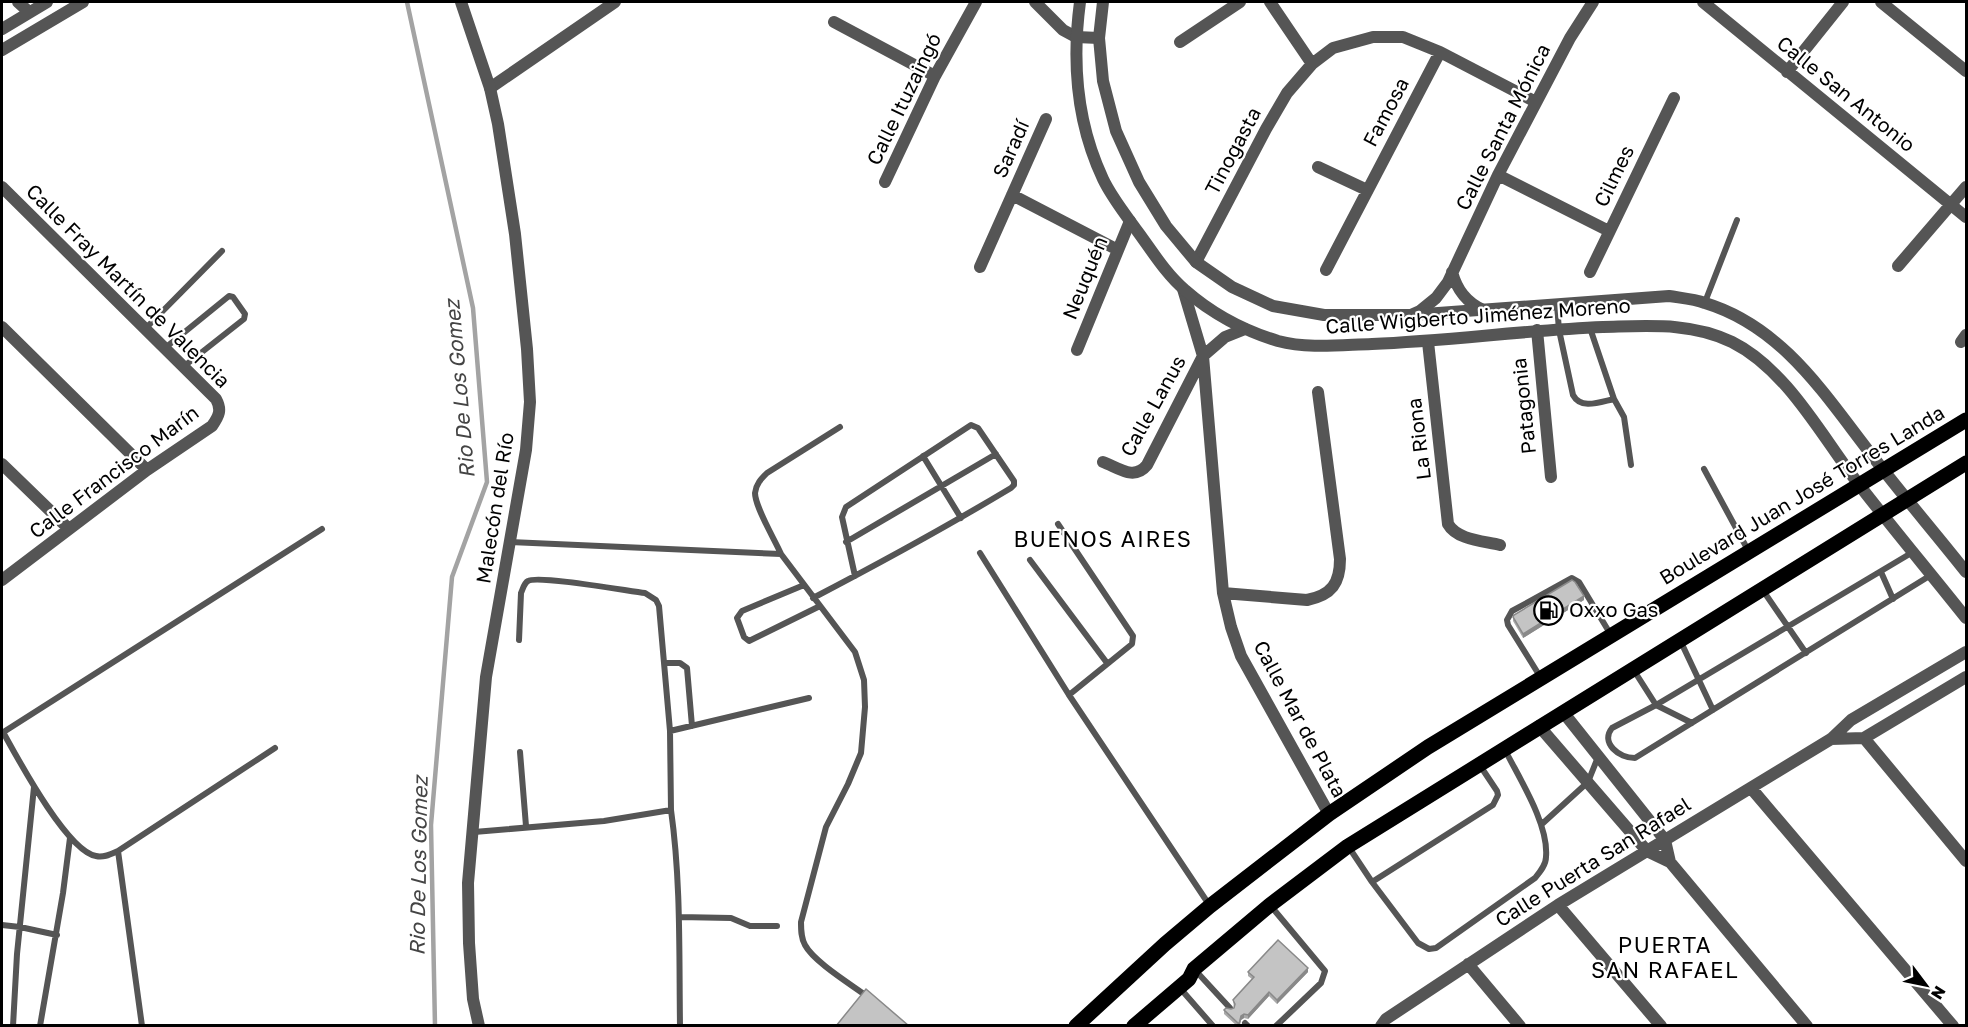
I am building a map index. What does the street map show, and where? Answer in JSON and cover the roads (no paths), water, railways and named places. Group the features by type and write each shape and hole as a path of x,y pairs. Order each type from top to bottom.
{"main road":[{"name":"Boulevard Juan José Torres Landa","path":"1076,1026 1210,906 1329,814 1428,747 1966,420"},
{"path":"1134,1026 1189,979 1194,969 1270,905 1348,846 1966,463"}],"street":[{"path":"18,2 29,12"},
{"path":"2,29 47,2"},
{"path":"2,50 83,2"},
{"name":"Malecón del Río","path":"461,2 490,88 498,124 515,234 530,402 526,450 486,677 468,883 473,999 479,1026"},
{"path":"490,88 615,2"},
{"name":"Calle Ituzaingó","path":"885,182 935,76 976,2"},
{"path":"1035,2 1063,30 1076,37 1099,38"},
{"name":"Calle Wigberto Jiménez Moreno","path":"1080,2 1076,37 1076,71 1089,146 1104,182 1157,258 1183,289 1213,311 1245,329 1278,341 1308,346 1428,342 1537,330 1663,325 1700,329 1734,343 1762,363 1789,389 1859,485 1966,618"},
{"name":"Calle Wigberto Jiménez Moreno","path":"1103,2 1099,38 1103,81 1116,131 1144,191 1166,226 1196,262 1232,287 1273,306 1324,315 1411,315 1669,296 1705,302 1749,323 1773,338 1798,362 1966,572"},
{"path":"1180,42 1240,2"},
{"path":"1270,2 1312,63"},
{"name":"Calle Santa Mónica","path":"1411,315 1428,305 1443,290 1536,102 1570,38 1593,2"},
{"name":"Calle San Antonio","path":"1702,2 1966,217"},
{"path":"1787,72 1843,2"},
{"path":"1881,2 1966,71"},
{"path":"834,22 935,76"},
{"name":"Tinogasta","path":"1196,262 1287,93 1312,63 1333,48 1373,37 1404,37 1440,52 1536,102"},
{"name":"Famosa","path":"1326,270 1440,52"},
{"name":"Cilmes","path":"1590,272 1674,98"},
{"name":"Saradí","path":"980,267 1046,119"},
{"path":"1318,167 1367,190"},
{"path":"1498,175 1609,231"},
{"name":"Calle Fray Martín de Valencia","path":"2,187 216,399 220,407 219,416"},
{"path":"1898,266 1966,187"},
{"path":"1012,195 1118,250"},
{"name":"Neuquén","path":"1077,350 1130,221"},
{"path":"1452,272 1462,295 1475,307 1483,310"},
{"name":"Calle Mar de Plata","path":"1183,289 1203,356 1223,593 1241,656 1329,814"},
{"path":"2,327 147,470"},
{"path":"1203,356 1226,337 1245,329"},
{"name":"Patagonia","path":"1537,330 1551,477"},
{"name":"La Riona","path":"1428,342 1448,524 1458,535 1500,545"},
{"name":"Calle Lanus","path":"1103,462 1136,474 1143,471 1203,356"},
{"path":"1223,593 1307,600 1321,597 1333,587 1340,573 1318,392"},
{"name":"Calle Francisco Marín","path":"2,580 147,470 212,426 219,416"},
{"path":"2,464 69,529"},
{"name":"Calle Puerta San Rafael","path":"1381,1026 1386,1019 1558,905 1831,739 1851,720 1966,652"},
{"path":"1934,671 1947,688"},
{"name":"Calle Puerta San Rafael","path":"1831,739 1864,738 1966,677"},
{"path":"1563,712 1665,840 1670,862"},
{"path":"1539,726 1647,851 1670,862 1807,1026"},
{"path":"1864,738 1966,861"},
{"path":"1751,788 1953,1026"},
{"path":"1558,905 1661,1026"},
{"path":"1468,964 1520,1026"}],"lane":[{"path":"1705,302 1737,220"},
{"path":"145,329 222,251"},
{"path":"164,348 229,296 233,297 245,314 244,319 183,367"},
{"path":"1557,304 1559,330 1575,399 1585,404 1614,399"},
{"path":"1590,328 1614,399 1624,417 1631,465"},
{"path":"813,597 855,576 961,518 1014,485 1014,481 978,428 971,425 846,507 842,517 855,576"},
{"path":"840,427 767,473 758,483 755,492 756,502 781,554 855,652 864,680 865,707 861,753 826,827 801,922 801,934 805,946 816,958 870,999"},
{"path":"846,542 996,454"},
{"path":"923,456 961,518"},
{"path":"1704,470 1749,552"},
{"path":"1058,524 1133,636 1132,644 1069,695"},
{"path":"275,748 118,851 103,857 84,851 70,838 34,787 2,733 322,529"},
{"path":"510,542 781,554"},
{"path":"1913,552 1656,705 1612,728 1608,737 1609,742 1617,753 1628,758 1635,758 1932,575"},
{"path":"980,553 1069,695 1210,906"},
{"path":"1030,560 1107,663"},
{"path":"1881,572 1893,599"},
{"path":"1541,678 1508,625 1507,620 1512,611 1572,578 1579,582 1611,636"},
{"path":"519,640 521,593 528,581 534,579 645,593 656,600 659,606 670,731 671,810 679,917 680,1026"},
{"path":"804,585 742,611 737,618 744,637 749,640 820,606"},
{"path":"1762,589 1806,652"},
{"path":"1680,640 1713,710"},
{"path":"664,663 680,663 687,668 692,726"},
{"path":"1633,669 1656,705 1692,723"},
{"path":"670,731 809,698"},
{"path":"1348,846 1418,943 1429,949 1436,948 1535,878 1543,868 1546,858 1542,824 1504,748"},
{"path":"520,752 526,826"},
{"path":"1542,824 1588,782 1598,756"},
{"path":"1372,882 1493,805 1498,795 1497,791 1478,764"},
{"path":"13,1026 17,954 34,787"},
{"path":"474,832 604,821 671,810"},
{"path":"40,1026 57,935 70,838"},
{"path":"118,851 142,1026"},
{"path":"1270,905 1325,971 1321,983 1276,1026"},
{"path":"679,917 731,918 750,926 777,926"},
{"path":"2,925 57,935"},
{"path":"1194,969 1230,1008"},
{"path":"1179,987 1213,1026"}],"waterway":[{"name":"Rio De Los Gomez","path":"407,2 473,308 487,482 452,577 431,825 435,1026"}],"place":[{"name":"Oxxo Gas","path":"1548,610"}],"district":[{"name":"BUENOS AIRES","path":"1103,539"},
{"name":"PUERTA SAN RAFAEL","path":"1665,958"}]}
